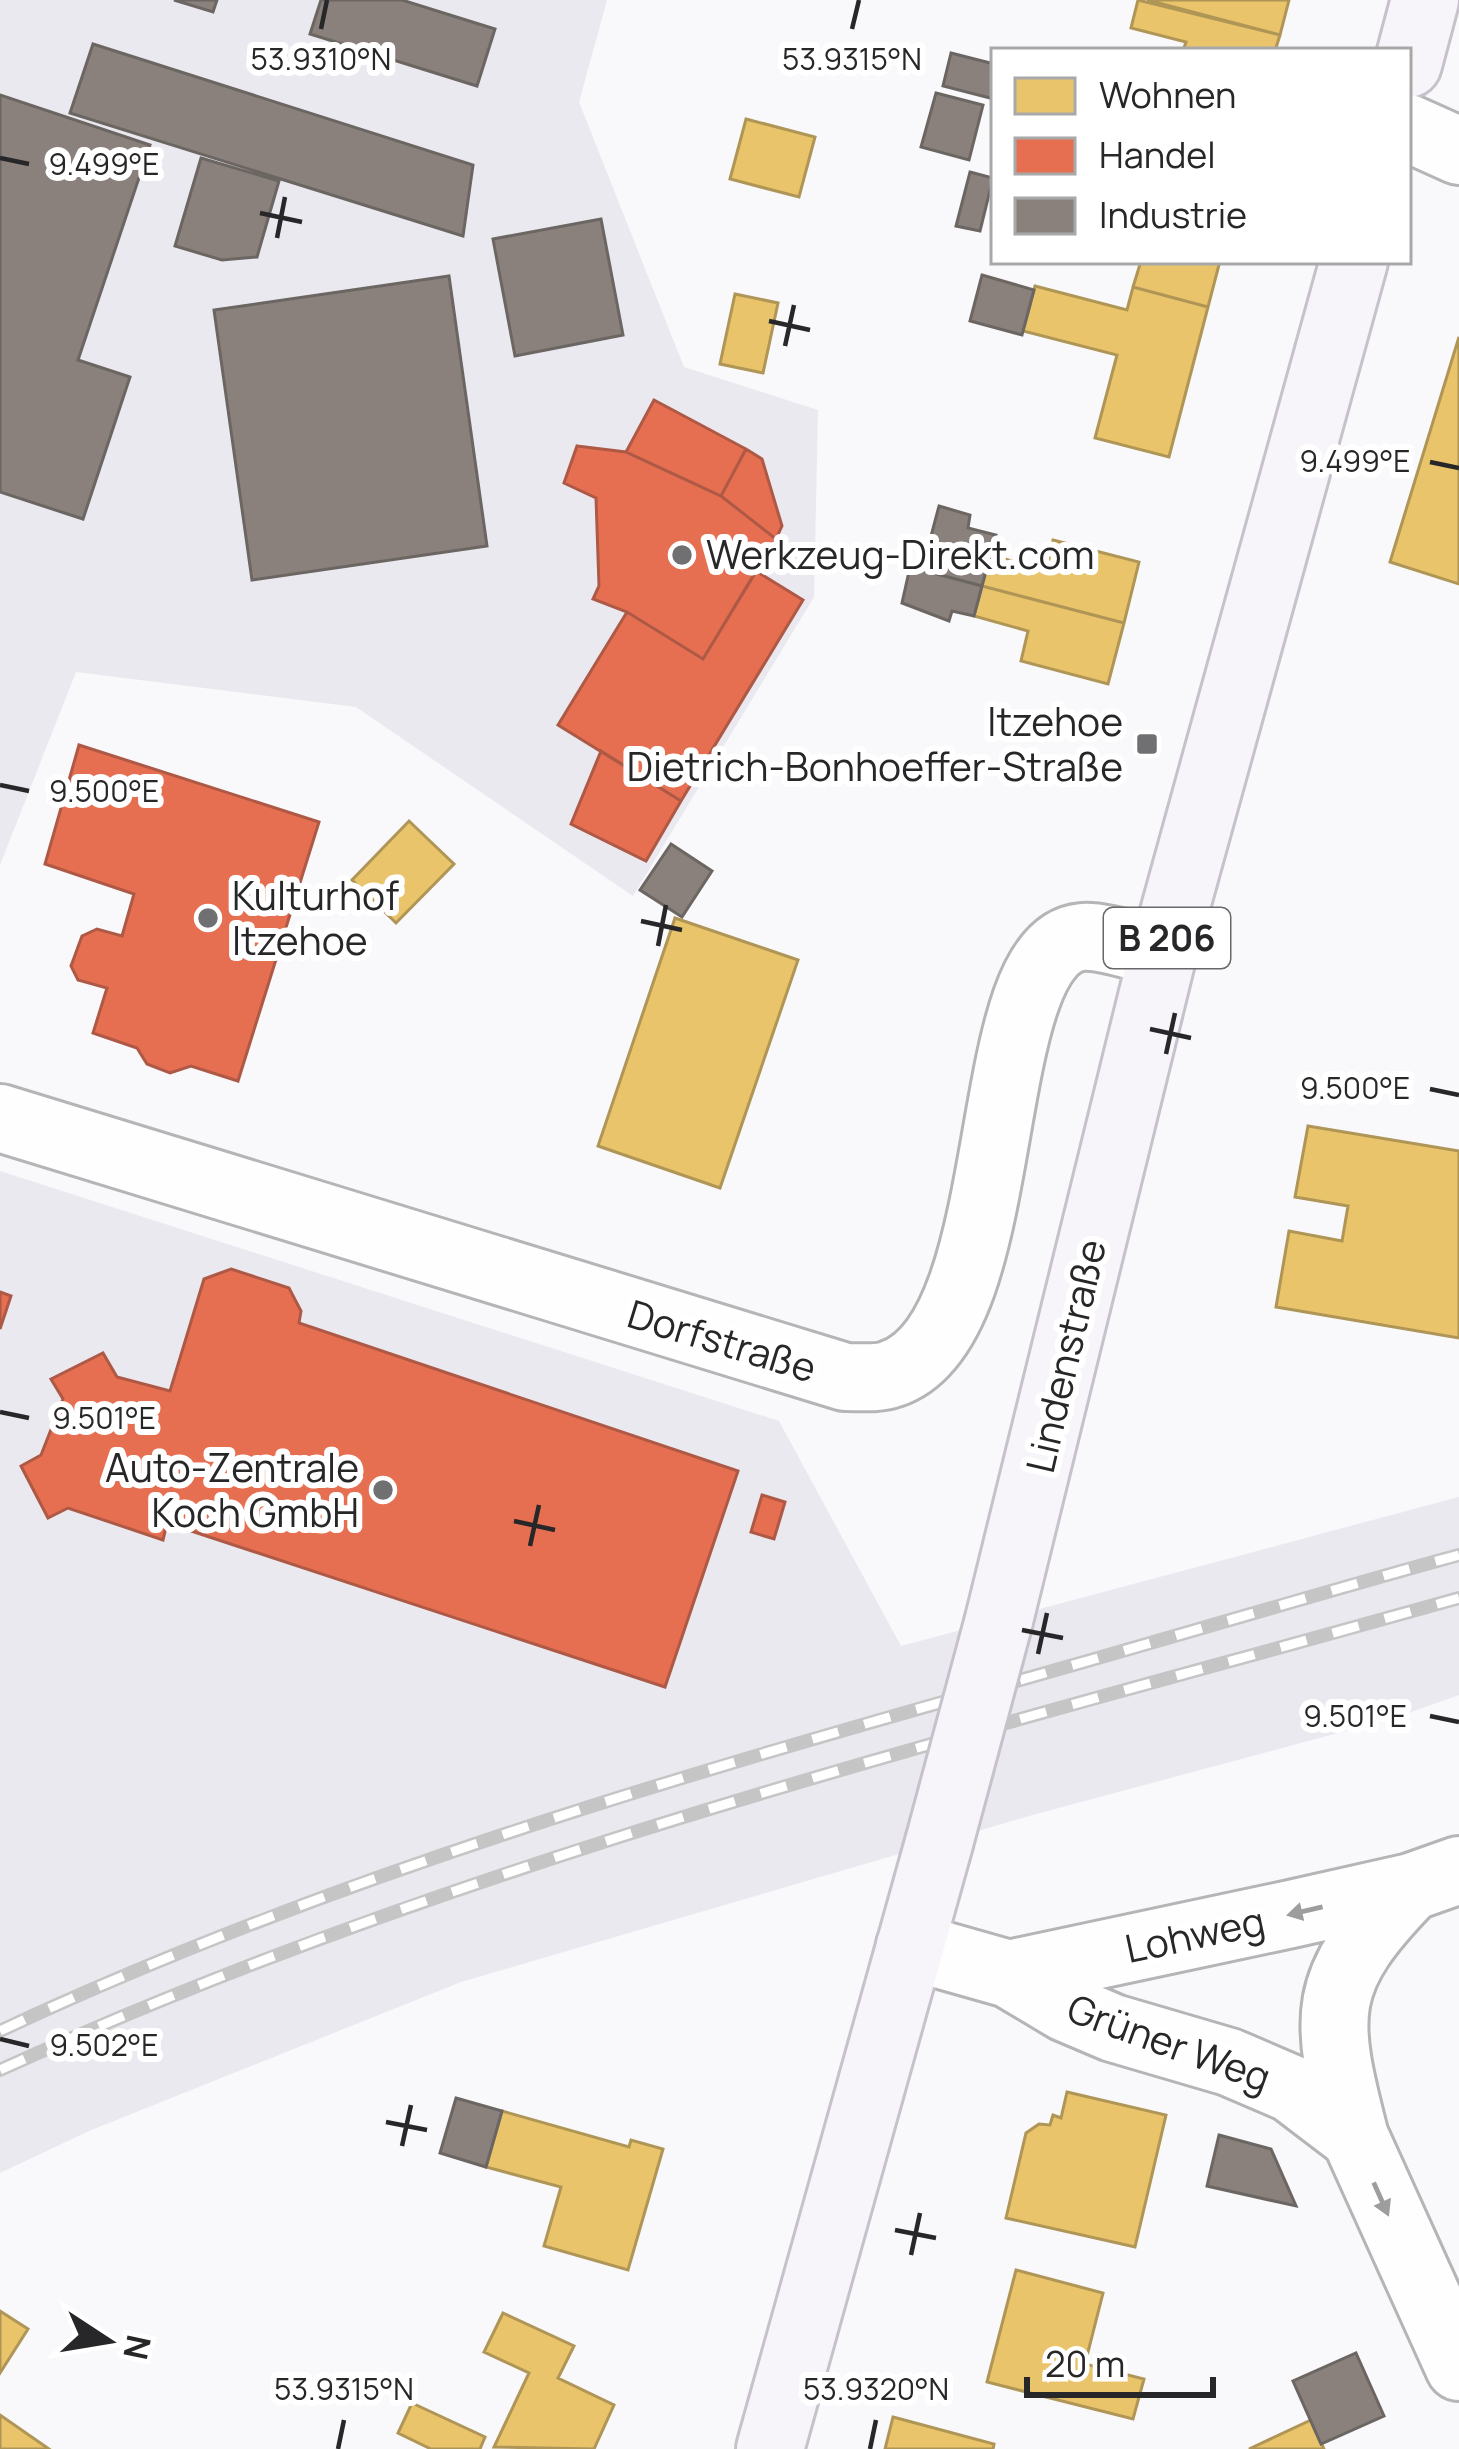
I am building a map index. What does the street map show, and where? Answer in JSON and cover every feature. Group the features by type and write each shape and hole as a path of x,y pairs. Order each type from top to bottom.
{"main road":[{"path":"1411,53 1425,0"},
{"name":"Lindenstraße","path":"770,2449 999,1620 1163,953 1353,264"}],"street":[{"path":"1411,129 1459,151"},
{"name":"Dorfstraße","path":"0,1118 845,1377 891,1375 917,1358 939,1333 956,1299 992,1165 1023,1003 1040,967 1058,946 1082,937 1163,953"},
{"name":"Lohweg","path":"910,1946 1009,1974 1435,1878"},
{"name":"Lohweg","path":"1354,2137 1335,2062 1336,1998 1352,1954 1367,1931 1435,1878"},
{"name":"Grüner Weg","path":"1009,1974 1066,2008 1229,2062 1292,2089 1354,2137 1459,2367"}],"shaded area":[{"path":"0,0 607,0 579,102 684,367 818,410 814,597 633,896 356,707 76,672 0,865"},
{"path":"0,1171 779,1421 901,1646 1459,1497 1459,1695 1394,1718 1029,1816 461,1982 89,2131 0,2173"}],"building: Wohnen":[{"path":"1138,0 1280,35 1276,48 1184,48 1186,42 1131,28"},
{"path":"1147,0 1289,0 1280,35"},
{"path":"746,119 815,137 799,197 730,179"},
{"path":"1140,264 1219,264 1208,307 1133,287"},
{"path":"1035,286 1127,310 1133,287 1208,307 1169,457 1095,438 1117,355 1023,331"},
{"path":"735,294 778,303 763,373 720,364"},
{"path":"1459,337 1459,584 1390,562"},
{"path":"1053,540 1139,562 1124,623 982,586 990,555 1046,570"},
{"path":"982,586 1124,623 1108,684 1021,661 1028,631 974,616"},
{"path":"409,821 454,864 396,923 352,880"},
{"path":"675,918 798,960 720,1188 598,1146"},
{"path":"1308,1126 1459,1151 1459,1338 1276,1307 1289,1231 1342,1241 1348,1206 1295,1197"},
{"path":"1067,2092 1166,2115 1135,2247 1006,2218 1026,2133 1039,2124 1050,2125 1053,2115 1061,2118"},
{"path":"502,2111 629,2147 631,2140 663,2149 628,2270 544,2246 561,2187 486,2167"},
{"path":"1016,2270 1103,2293 1085,2364 1144,2379 1133,2419 987,2382"},
{"path":"0,2311 28,2329 0,2373"},
{"path":"503,2313 574,2346 558,2378 614,2405 594,2449 494,2447 529,2373 484,2352"},
{"path":"412,2403 485,2437 480,2449 431,2449 398,2433"},
{"path":"0,2415 49,2449 0,2449"},
{"path":"893,2417 994,2444 993,2449 885,2449"},
{"path":"1311,2420 1324,2449 1249,2449"}],"building: Handel":[{"path":"654,400 746,449 721,496 626,452"},
{"name":"Werkzeug-Direkt.com","path":"577,446 626,452 721,496 776,539 703,659 627,612 593,599 599,586 596,498 564,483"},
{"path":"746,449 762,459 782,526 776,539 721,496"},
{"path":"756,571 803,600 681,801 558,725 627,612 703,659"},
{"name":"Kulturhof Itzehoe","path":"79,745 319,822 238,1081 191,1066 170,1073 147,1064 137,1048 93,1033 107,988 78,980 71,966 82,936 97,929 122,936 134,894 45,864"},
{"path":"601,751 681,801 646,861 571,824"},
{"name":"Auto-Zentrale Koch GmbH","path":"231,1269 289,1288 301,1311 299,1323 738,1471 665,1687 167,1523 163,1540 68,1508 48,1518 21,1466 41,1455 63,1399 51,1379 103,1353 117,1377 170,1391 204,1279"},
{"path":"0,1292 11,1296 0,1329"},
{"path":"762,1495 785,1502 774,1539 751,1532"}],"building: Industrie":[{"path":"174,0 217,0 213,12"},
{"path":"321,0 402,0 495,29 477,86 310,34"},
{"path":"93,44 473,165 463,236 70,113"},
{"path":"951,53 991,63 991,98 943,86"},
{"path":"936,93 983,105 969,160 921,147"},
{"path":"0,95 150,145 78,360 130,377 83,519 0,492"},
{"path":"201,158 279,181 257,257 222,260 175,246"},
{"path":"970,172 991,177 980,231 956,226"},
{"path":"601,219 623,335 515,356 493,239"},
{"path":"982,275 1034,290 1022,335 970,321"},
{"path":"449,276 487,546 252,580 214,310"},
{"path":"939,506 970,515 968,528 996,535 982,586 922,570"},
{"path":"910,567 982,586 974,616 952,611 949,621 902,603"},
{"path":"671,844 712,871 682,917 640,890"},
{"path":"456,2098 502,2111 486,2167 440,2153"},
{"path":"1219,2135 1271,2149 1296,2206 1207,2186"},
{"path":"1356,2353 1384,2416 1321,2444 1293,2381"}],"railway":[{"path":"0,2031 251,1924 508,1833 769,1752 1459,1555"},
{"path":"0,2070 177,1994 537,1863 904,1752 1459,1598"}],"place":[{"name":"Werkzeug-Direkt.com","path":"682,555"},
{"name":"Itzehoe Dietrich-Bonhoeffer-Straße","path":"1147,744"},
{"name":"Kulturhof Itzehoe","path":"208,918"},
{"name":"Auto-Zentrale Koch GmbH","path":"383,1490"}]}
